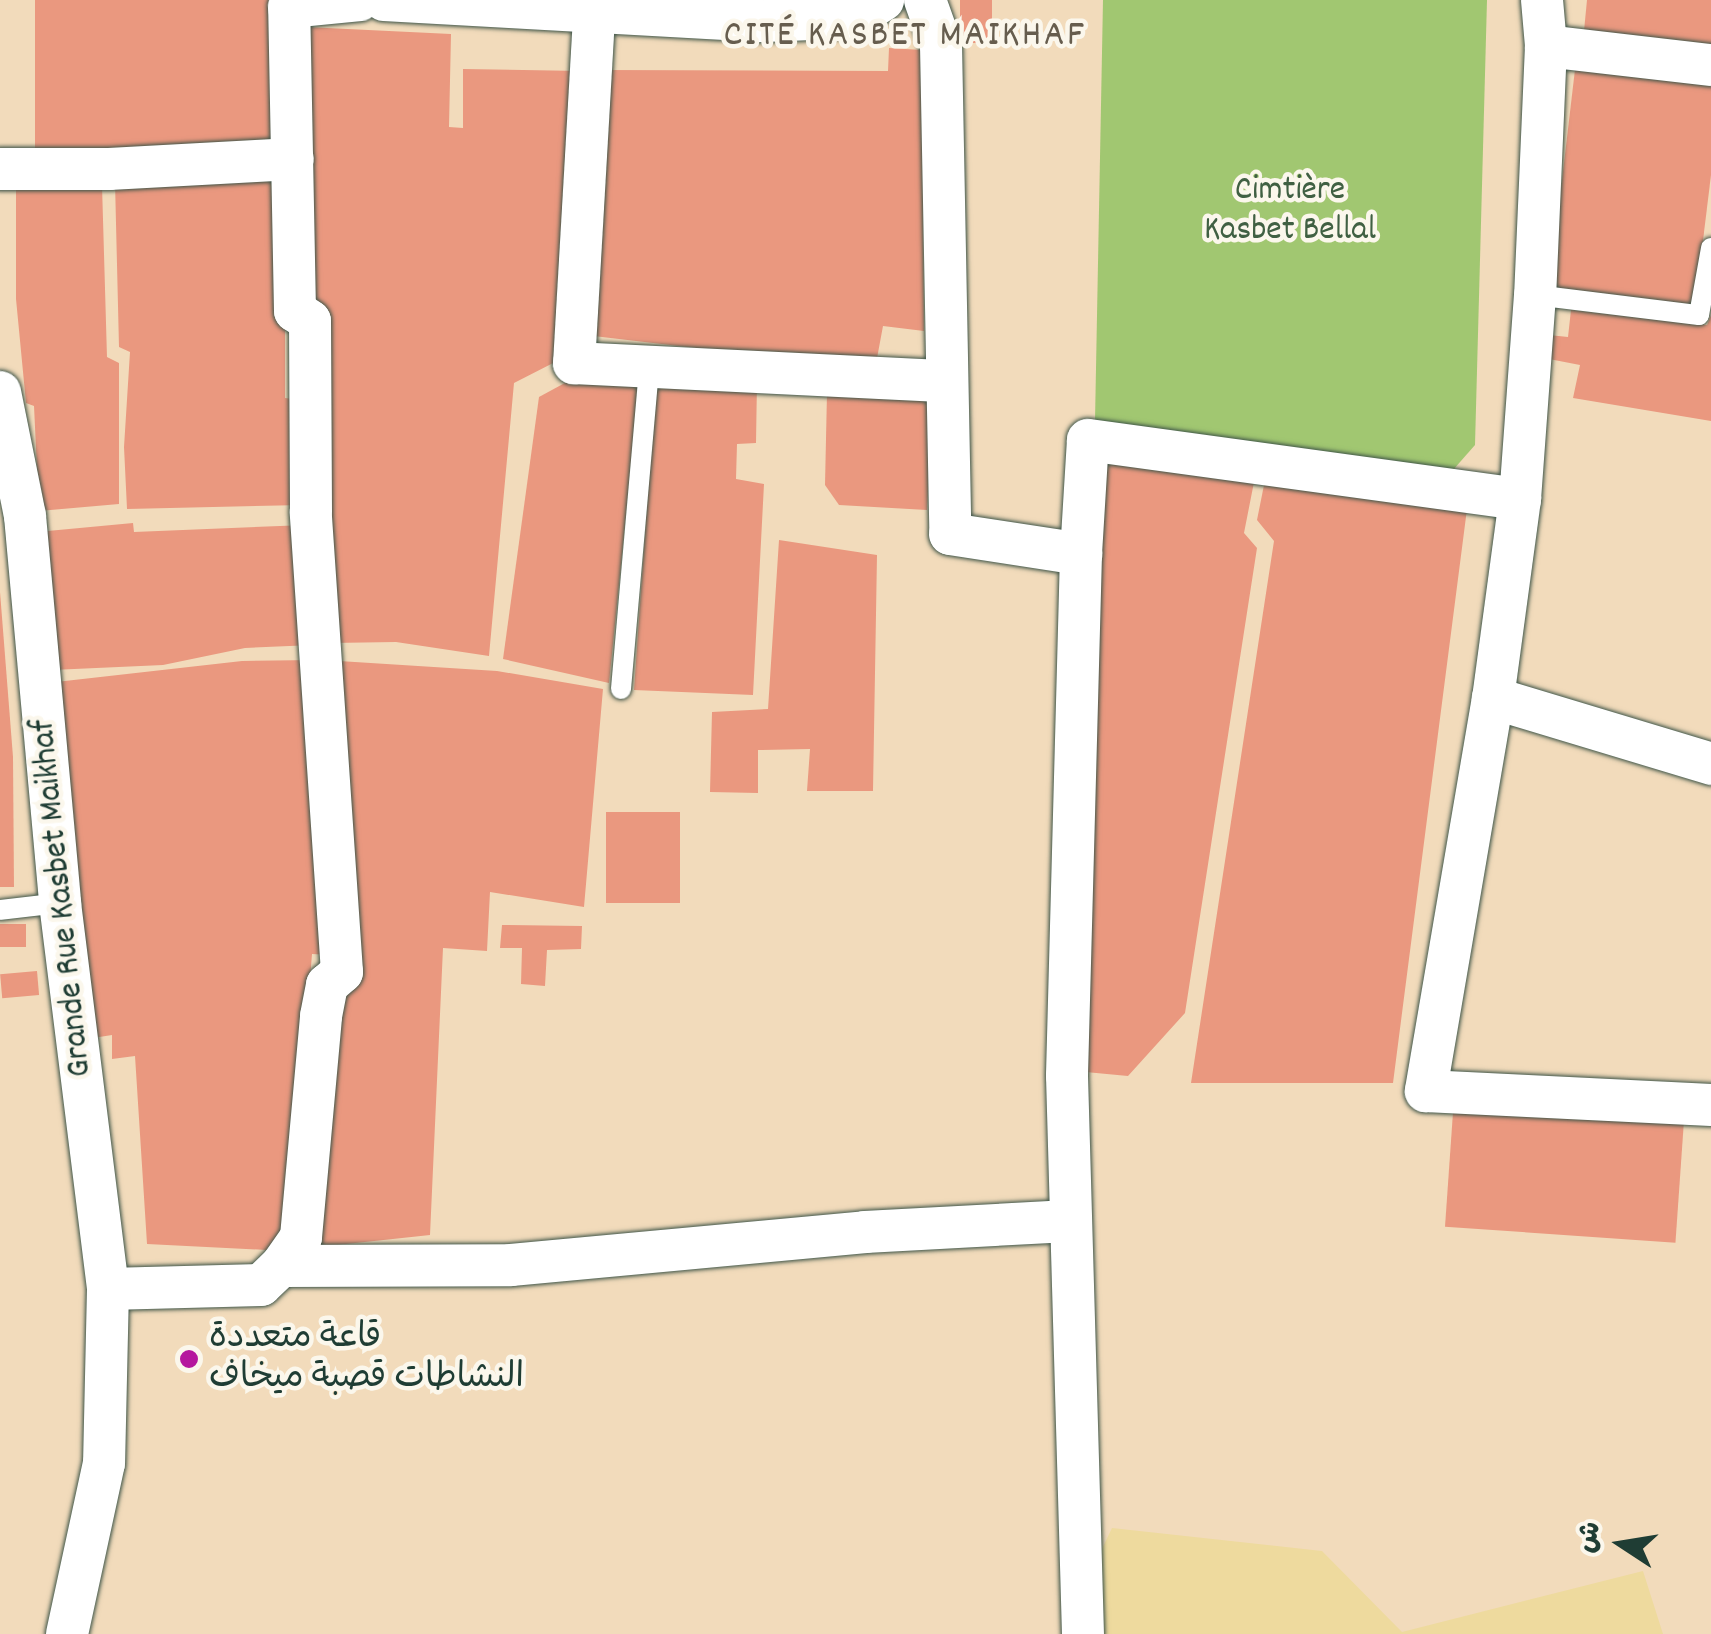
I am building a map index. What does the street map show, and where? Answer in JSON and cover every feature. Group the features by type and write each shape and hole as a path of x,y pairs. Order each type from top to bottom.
{"street":[{"path":"108,1289 261,1286 301,1238 320,1016 326,984 342,972 311,512 310,321 295,311 289,7 360,0"},
{"path":"384,0 595,7 766,21 856,17 883,0"},
{"path":"925,0 940,46 950,534 1081,554"},
{"path":"1542,0 1546,46 1535,295 1520,499 1492,698 1426,1091 1711,1105"},
{"path":"595,7 574,363 946,382"},
{"path":"1546,46 1711,65"},
{"path":"0,168 108,169 293,159"},
{"name":"Grande Rue Kasbet Maikhaf","path":"0,392 26,516 60,903 108,1289 104,1463 66,1634"},
{"path":"1082,1634 1066,1076 1081,554 1088,440 1520,499"},
{"path":"1492,698 1711,764"},
{"path":"281,1266 512,1266 865,1232 1069,1220"}],"lane":[{"path":"1535,295 1700,315 1711,248"},
{"path":"621,689 649,368"},
{"path":"0,910 60,903"}],"green space":[{"name":"Cimtière Kasbet Bellal","path":"1103,0 1487,0 1475,445 1446,478 1095,421"}],"sand":[{"path":"1112,1528 1322,1551 1402,1632 1643,1571 1663,1634 1061,1634"}],"building":[{"path":"35,0 274,0 274,148 35,148"},
{"path":"960,0 992,0 992,43 960,43"},
{"path":"1587,0 1711,0 1711,53 1584,31"},
{"path":"306,27 451,34 449,127 463,128 463,69 582,71 559,360 514,383 489,656 396,642 331,643 306,312"},
{"path":"889,48 922,50 924,331 883,326 875,369 585,335 600,70 888,71"},
{"path":"1576,61 1711,81 1711,175 1695,306 1549,291"},
{"path":"285,177 285,398 301,400 303,505 127,509 124,447 130,352 119,347 115,182"},
{"path":"102,185 107,357 119,363 119,504 39,511 34,406 26,403 16,299 16,188"},
{"path":"1571,310 1707,325 1711,315 1711,421 1573,398 1580,365 1544,358 1549,335 1568,337"},
{"path":"656,377 757,381 756,443 737,444 736,479 764,484 753,695 634,690"},
{"path":"574,378 639,386 609,683 503,659 539,397"},
{"path":"827,393 933,397 927,510 839,505 825,485"},
{"path":"1101,453 1255,477 1244,533 1257,548 1185,1013 1128,1076 1075,1071"},
{"path":"1265,480 1467,509 1393,1083 1191,1083 1274,541 1257,520"},
{"path":"133,523 134,532 306,525 313,645 245,648 163,665 52,670 37,532"},
{"path":"779,540 877,555 873,791 807,791 810,749 758,750 758,793 710,792 712,712 768,709"},
{"path":"0,592 13,757 14,887 0,887"},
{"path":"314,660 332,955 312,954 290,1232 267,1250 147,1244 135,1056 112,1059 112,1035 93,1038 56,682 242,661"},
{"path":"339,661 497,671 603,689 584,907 490,892 487,951 443,948 430,1235 309,1248"},
{"path":"606,812 680,812 680,903 606,903"},
{"path":"0,924 26,924 26,947 0,947"},
{"path":"502,925 582,926 581,949 547,950 545,986 521,984 522,948 500,948"},
{"path":"37,971 39,995 2,998 0,974"},
{"path":"1454,1098 1684,1114 1675,1243 1445,1227"}],"place":[{"name":"قاعة متعددة النشاطات قصبة ميخاف","path":"189,1359"}],"district":[{"name":"CITÉ KASBET MAIKHAF","path":"905,37"}]}
